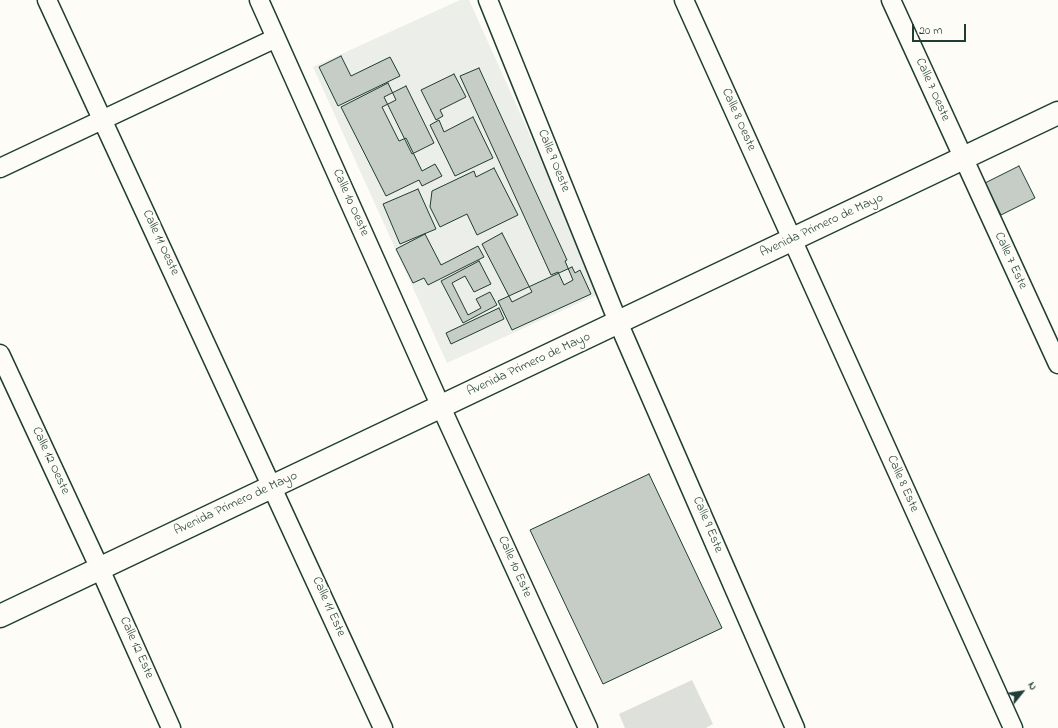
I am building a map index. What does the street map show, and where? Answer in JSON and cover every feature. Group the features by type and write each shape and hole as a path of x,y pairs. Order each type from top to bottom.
{"street":[{"name":"Calle 11 Oeste","path":"46,0 273,487"},
{"name":"Calle 10 Oeste","path":"259,0 441,407"},
{"name":"Calle 9 Oeste","path":"488,0 618,322"},
{"name":"Calle 8 Oeste","path":"684,0 792,240"},
{"name":"Calle 7 Oeste","path":"891,0 963,159"},
{"path":"0,168 276,38"},
{"name":"Avenida Primero de Mayo","path":"0,616 1058,113"},
{"name":"Calle 7 Este","path":"963,159 1058,364"},
{"name":"Calle 8 Este","path":"792,240 1013,728"},
{"name":"Calle 9 Este","path":"618,322 795,728"},
{"name":"Calle 12 Oeste","path":"0,354 100,569"},
{"name":"Calle 10 Este","path":"441,407 588,728"},
{"name":"Calle 11 Este","path":"273,487 383,728"},
{"name":"Calle 12 Este","path":"100,569 171,728"}],"shaded area":[{"path":"460,0 469,0 601,293 447,363 313,67"},
{"path":"692,680 713,724 706,728 625,728 619,714"}],"building":[{"path":"341,56 351,76 390,57 400,76 338,106 319,67"},
{"path":"479,68 567,260 565,261 573,280 564,285 558,272 551,275 460,76"},
{"path":"454,74 466,97 440,110 443,116 436,120 421,90"},
{"path":"388,83 396,100 382,107 399,141 406,138 422,171 435,164 442,176 422,186 419,180 386,196 341,107"},
{"path":"406,86 434,143 412,154 384,97"},
{"path":"473,117 493,158 455,176 430,125 439,120 444,132"},
{"path":"1019,166 1035,198 1001,215 985,183"},
{"path":"494,168 518,215 477,235 467,214 440,227 430,207 432,191 474,171 476,177"},
{"path":"418,189 436,229 400,244 383,204"},
{"path":"502,233 532,292 512,302 482,244"},
{"path":"425,234 441,265 478,246 484,257 428,285 424,278 413,283 396,249"},
{"path":"479,261 491,284 474,292 465,276 452,283 468,315 481,308 476,299 490,292 497,305 463,323 441,281"},
{"path":"572,267 575,273 580,270 591,294 512,330 498,301"},
{"path":"499,308 504,319 451,344 446,333"},
{"path":"649,474 722,628 603,684 530,530"}]}
